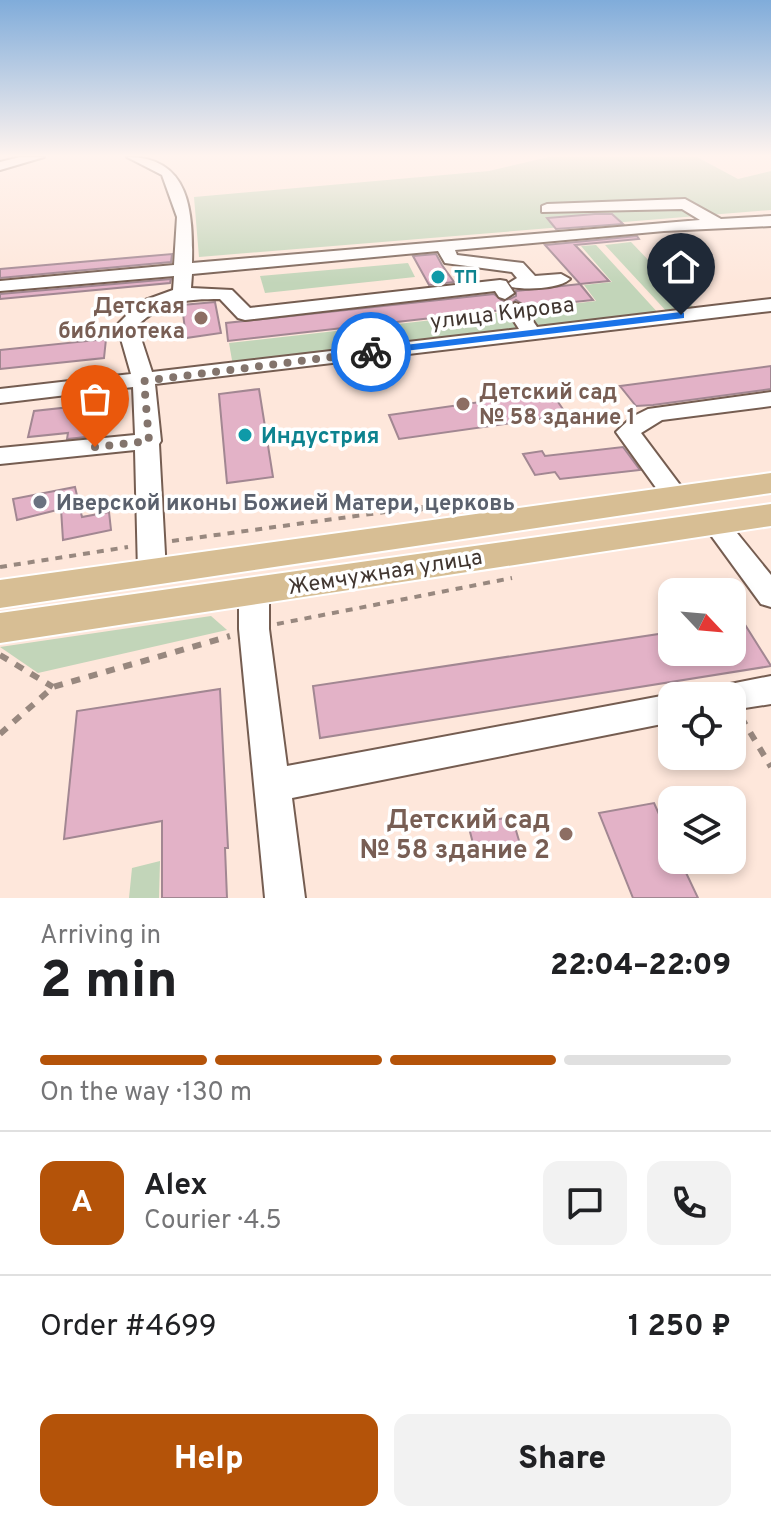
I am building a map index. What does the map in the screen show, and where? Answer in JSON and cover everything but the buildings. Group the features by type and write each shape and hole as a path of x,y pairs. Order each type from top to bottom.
{"main road":[{"name":"Жемчужная улица","path":"0,594 152,558 676,497 771,483"},
{"name":"Жемчужная улица","path":"0,628 771,515"}],"street":[{"path":"178,199 185,217 182,293"},
{"path":"547,209 685,204 719,224"},
{"path":"0,286 664,226 771,221"},
{"path":"444,246 451,259 517,267 531,282"},
{"path":"152,558 144,381 127,325 147,306 182,293 225,294 245,314 507,295 531,282 561,279"},
{"path":"507,295 531,332"},
{"name":"улица Кирова","path":"0,396 771,305"},
{"path":"676,497 628,432 656,414 771,399"},
{"path":"0,456 149,441"},
{"path":"715,523 771,596"},
{"path":"254,592 254,629 285,898"},
{"path":"746,701 771,690"},
{"path":"273,785 658,711"}],"path":[{"path":"0,567 152,558 422,507"},
{"path":"0,734 53,687 254,629 527,575"},
{"path":"0,655 53,687"},
{"path":"746,723 771,767"}],"green space":[{"path":"194,199 771,199 771,210 199,257"},
{"path":"631,242 697,311 669,314 605,245"},
{"path":"596,245 660,315 532,329 520,310 596,301 584,285 612,282 581,246"},
{"path":"408,263 415,277 265,293 260,276"},
{"path":"513,311 526,330 233,366 229,343"},
{"path":"211,616 227,630 38,673 0,647"},
{"path":"160,861 159,898 129,898 132,868"}],"way so far":[{"path":"95,447 149,441 144,381 371,352"}],"place":[{"name":"ТП","path":"438,277"},
{"name":"Детская библиотека","path":"201,318"},
{"name":"Детский сад № 58 здание 1","path":"463,404"},
{"name":"Индустрия","path":"245,435"},
{"name":"Иверской иконы Божией Матери, церковь","path":"40,502"},
{"name":"Детский сад № 58 здание 2","path":"566,834"}],"route":[{"path":"371,352 681,315"}]}
